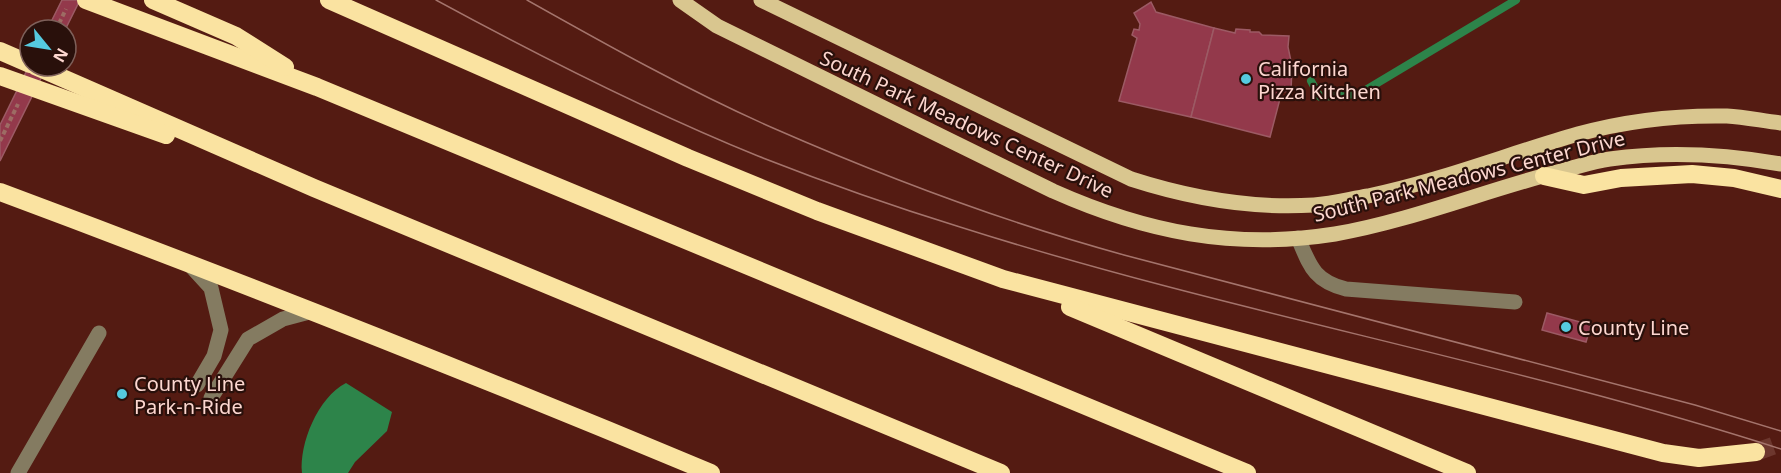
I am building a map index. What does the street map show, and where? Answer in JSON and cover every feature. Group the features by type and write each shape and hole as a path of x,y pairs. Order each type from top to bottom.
{"highway":[{"path":"86,0 317,87 1247,473"},
{"path":"153,0 236,36 317,87"},
{"path":"329,0 688,158 817,211 1003,279 1467,473"},
{"path":"0,51 18,59"},
{"path":"0,76 314,188"},
{"path":"62,78 314,188 1001,473"},
{"path":"1544,176 1584,186 1620,178 1692,174 1734,178 1781,189"},
{"path":"0,192 314,311 711,473"},
{"path":"1003,279 1663,453 1700,458 1756,452"}],"main road":[{"name":"South Park Meadows Center Drive","path":"680,0 717,26 1096,211 1185,234 1257,241 1335,234 1379,224 1608,159 1655,154 1699,154 1743,157 1781,164"},
{"name":"South Park Meadows Center Drive","path":"761,0 1131,178 1171,192 1235,203 1285,206 1336,202 1417,184 1580,134 1627,123 1679,117 1728,116 1781,123"}],"lane":[{"path":"1298,238 1316,274 1332,285 1346,289 1515,302"},
{"path":"187,261 211,288 221,330 214,356 197,385"},
{"path":"212,398 248,339 283,319 314,311"},
{"path":"18,473 99,333"}],"path":[{"path":"62,18 71,0"}],"shaded area":[{"path":"346,383 392,412 387,431 355,462 348,473 302,473 304,449 312,422 327,399"}],"building":[{"path":"62,0 80,0 71,18 53,18"},
{"path":"1151,2 1156,12 1214,28 1191,117 1119,101 1137,38 1132,35 1134,29 1139,30 1140,24 1134,13"},
{"name":"California Pizza Kitchen","path":"1214,28 1235,33 1236,29 1259,32 1262,35 1289,36 1288,47 1292,66 1291,91 1279,92 1281,95 1270,137 1191,117"},
{"path":"23,78 41,78 0,161 0,125"},
{"name":"County Line","path":"1547,313 1591,325 1586,342 1542,330"}],"waterway":[{"path":"1311,81 1320,97 1359,94 1516,0"}],"tunnel":[{"path":"1756,452 1781,443"}],"tram line":[{"path":"436,0 555,63 676,121 783,166 909,211 1062,258 1164,286 1577,390 1781,449"},
{"path":"527,0 710,99 773,128 946,198 1124,255 1695,405 1781,431"}],"place":[{"name":"California Pizza Kitchen","path":"1246,79"},
{"name":"County Line","path":"1566,327"},
{"name":"County Line Park-n-Ride","path":"122,394"}]}
